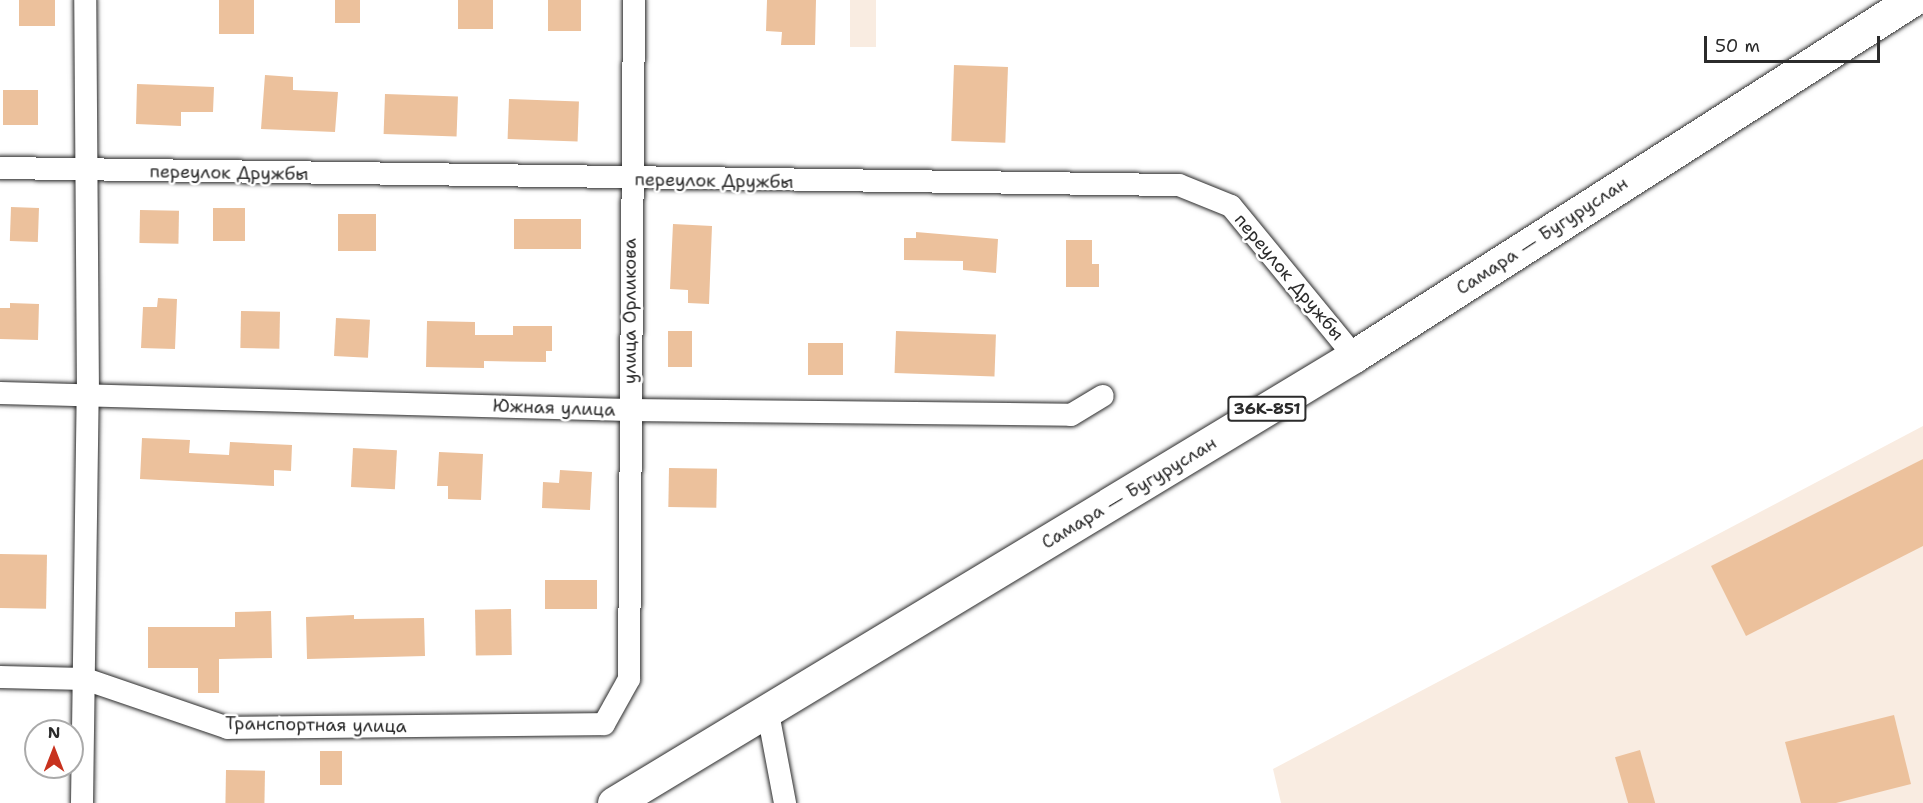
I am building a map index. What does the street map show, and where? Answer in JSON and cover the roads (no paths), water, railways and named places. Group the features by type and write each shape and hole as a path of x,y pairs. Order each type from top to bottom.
{"main road":[{"name":"Самара — Бугуруслан","path":"614,803 768,713 1354,356 1912,0"}],"street":[{"path":"82,803 88,395 84,170 85,0"},
{"name":"улица Орликова","path":"604,724 629,679 629,411 634,0"},
{"name":"переулок Дружбы","path":"0,168 631,180 1179,185 1231,206 1354,356"},
{"name":"Южная улица","path":"0,393 629,411 1071,415 1103,396"},
{"name":"Транспортная улица","path":"0,677 85,679 228,728 604,724"},
{"path":"768,713 785,803"}]}
